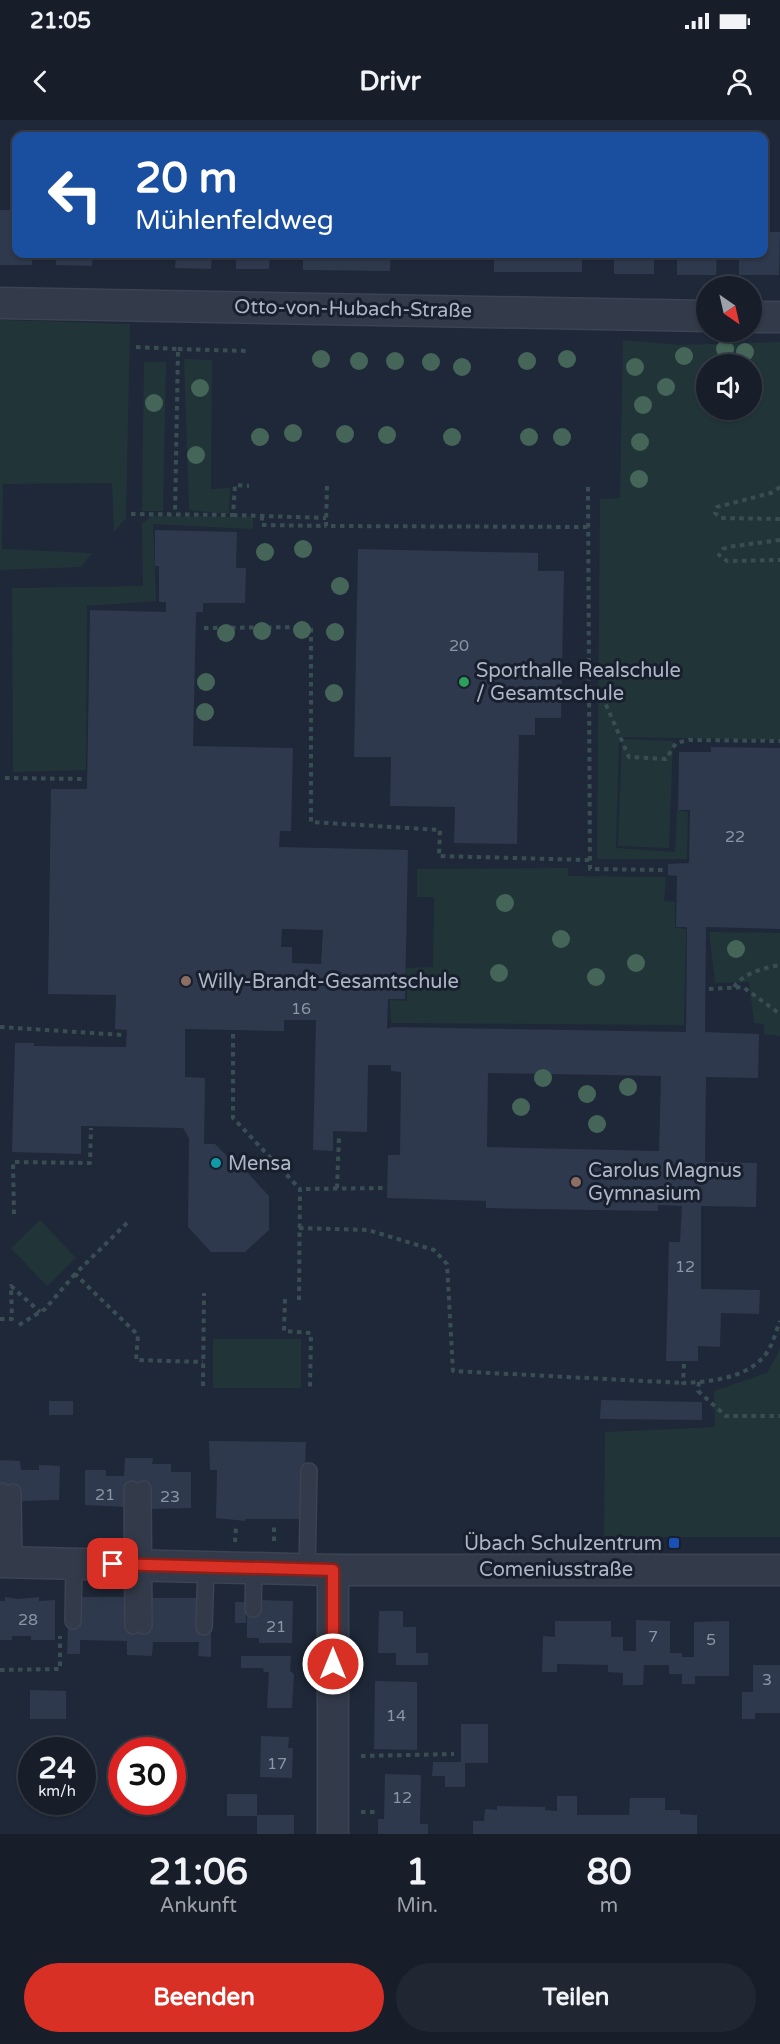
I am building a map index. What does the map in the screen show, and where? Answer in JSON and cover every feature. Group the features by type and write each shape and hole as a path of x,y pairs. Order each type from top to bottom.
{"street":[{"name":"Otto-von-Hubach-Straße","path":"0,303 696,316"},
{"path":"762,317 780,317"},
{"name":"Comeniusstraße","path":"5,1561 320,1569 780,1570"},
{"path":"320,1569 333,1756 333,1834"}],"lane":[{"path":"309,1471 320,1569"},
{"path":"138,1489 139,1626"},
{"path":"5,1561 8,1491"},
{"path":"73,1621 74,1563"},
{"path":"204,1627 206,1567"},
{"path":"254,1568 254,1609"}],"path":[{"path":"136,347 249,351"},
{"path":"175,514 178,349"},
{"path":"233,515 234,485 249,486"},
{"path":"326,526 327,486"},
{"path":"588,487 590,869 664,870"},
{"path":"780,487 771,493 717,507 715,513 721,518 780,519"},
{"path":"131,514 326,518"},
{"path":"262,516 262,525 588,527"},
{"path":"780,540 728,547 723,549 719,555 727,561 780,560"},
{"path":"204,627 311,627 311,822 440,830 439,856 590,860"},
{"path":"589,689 599,689 629,757 666,759 676,743 689,740 780,741"},
{"path":"5,778 84,779"},
{"path":"734,987 746,976 780,965"},
{"path":"709,989 744,987 780,1014"},
{"path":"0,1028 123,1035"},
{"path":"233,1034 233,1118 300,1189 298,1300"},
{"path":"14,1214 13,1162 90,1163 91,1128"},
{"path":"337,1188 339,1136"},
{"path":"300,1189 384,1188"},
{"path":"19,1325 55,1300 75,1274 127,1223"},
{"path":"299,1228 368,1230 434,1250 447,1264 453,1371 683,1383 726,1378 750,1367 767,1353 780,1321"},
{"path":"75,1274 138,1335 136,1360 203,1362"},
{"path":"0,1319 12,1319 11,1286 40,1312"},
{"path":"202,1386 204,1293"},
{"path":"285,1299 284,1331 311,1332 310,1387"},
{"path":"683,1383 684,1364"},
{"path":"699,1382 698,1391 726,1416 780,1416"},
{"path":"0,1670 60,1669 61,1634"},
{"path":"333,1756 453,1754"}],"green space":[{"path":"0,320 130,324 126,518 114,532 112,483 3,484 2,549 92,553 81,567 0,570"},
{"path":"623,340 679,345 780,342 780,740 619,737 616,848 675,852 677,810 688,812 687,859 597,859 600,499 620,498"},
{"path":"184,359 212,360 211,489 230,488 229,514 189,510"},
{"path":"144,362 166,362 163,511 142,511"},
{"path":"151,516 253,517 253,529 153,524 156,601 87,606 86,770 13,772 12,588 143,586 142,524"},
{"path":"622,739 673,741 669,848 618,846"},
{"path":"568,868 568,876 666,877 664,901 675,902 675,928 686,929 684,1025 391,1023 390,1000 407,1001 406,968 433,967 434,897 417,897 417,869"},
{"path":"709,932 780,933 780,1036 764,1034 764,1024 754,1023 749,982 715,983"},
{"path":"40,1220 76,1258 47,1286 11,1248"},
{"path":"213,1339 301,1339 301,1388 213,1388"},
{"path":"780,1349 780,1537 604,1537 605,1432 715,1427 714,1391 767,1373"}],"building":[{"path":"0,210 12,210 12,258 44,258 44,260 32,260 32,265 0,265"},
{"path":"768,232 780,232 779,275 739,275 739,258 768,258"},
{"path":"56,258 93,258 92,266 56,265"},
{"path":"176,258 212,258 211,269 175,268"},
{"path":"236,258 270,258 269,269 236,269"},
{"path":"303,258 391,258 390,271 303,270"},
{"path":"494,258 582,258 582,272 494,272"},
{"path":"614,258 666,258 666,260 654,260 654,274 614,274"},
{"path":"677,258 717,258 716,275 677,275"},
{"path":"155,530 237,532 236,568 246,568 245,603 203,603 203,612 196,612 193,746 293,748 291,831 280,831 279,847 408,850 405,999 388,999 387,1029 392,1027 686,1032 687,927 676,927 677,876 668,875 668,864 689,863 690,810 678,810 679,752 711,752 711,747 780,748 780,929 706,927 705,1032 759,1034 758,1078 706,1077 705,1162 757,1163 756,1207 701,1206 701,1289 760,1290 759,1314 721,1313 720,1347 698,1346 698,1361 666,1361 669,1242 680,1242 682,1206 658,1205 658,1211 486,1208 486,1201 387,1198 388,1155 400,1155 401,1072 391,1071 391,1065 368,1065 367,1132 333,1131 333,1151 313,1150 316,1020 284,1020 284,1031 185,1029 185,1077 205,1078 204,1144 215,1144 230,1159 240,1160 246,1167 246,1171 269,1196 269,1230 245,1252 211,1252 188,1227 189,1138 183,1128 81,1126 81,1154 12,1152 15,1043 34,1043 34,1046 126,1047 127,1030 115,1029 116,995 48,994 51,789 87,789 90,610 166,612 166,602 159,602 159,566 155,566","holes":["282,929 323,930 321,964 292,963 292,947 281,947","488,1073 661,1076 659,1151 487,1147"]},
{"path":"358,549 538,553 538,571 564,571 561,718 535,718 535,735 519,735 517,844 454,843 455,807 390,806 391,757 354,757"},
{"path":"601,1400 702,1402 702,1420 600,1419"},
{"path":"49,1401 73,1401 73,1415 49,1415"},
{"path":"209,1441 306,1442 305,1465 303,1465 302,1519 245,1519 246,1521 216,1518 217,1470 210,1470"},
{"path":"125,1458 153,1458 152,1464 171,1464 171,1472 191,1472 191,1508 149,1509 150,1484 125,1484 125,1507 85,1505 85,1470 106,1470 106,1476 124,1476"},
{"path":"0,1460 20,1461 21,1470 39,1470 39,1465 60,1466 59,1500 19,1501 19,1487 0,1486"},
{"path":"5,1597 18,1599 39,1597 39,1601 55,1600 55,1640 31,1640 31,1636 12,1636 12,1640 0,1640 0,1601 5,1601"},
{"path":"80,1597 128,1597 128,1630 152,1631 152,1598 200,1598 200,1632 211,1632 211,1657 198,1656 199,1642 153,1642 152,1656 127,1655 127,1641 80,1640 80,1654 67,1654 68,1626 80,1626"},
{"path":"260,1600 293,1601 292,1643 259,1643 259,1638 247,1638 247,1614 259,1614"},
{"path":"235,1602 246,1602 246,1623 235,1623"},
{"path":"379,1611 403,1611 403,1627 416,1627 416,1653 428,1653 428,1665 396,1665 396,1653 378,1653"},
{"path":"636,1620 670,1621 670,1653 682,1653 682,1657 694,1657 694,1622 729,1621 729,1676 695,1676 695,1684 682,1684 682,1674 669,1674 669,1665 644,1665 643,1685 623,1685 623,1673 608,1672 608,1665 557,1664 557,1672 542,1672 543,1636 555,1637 555,1621 611,1621 611,1637 623,1637 623,1651 636,1651"},
{"path":"241,1656 291,1656 290,1671 294,1674 292,1708 267,1708 269,1672 264,1672 263,1668 241,1668"},
{"path":"753,1665 780,1665 780,1713 755,1713 755,1719 742,1719 742,1692 753,1692"},
{"path":"375,1681 417,1682 417,1750 374,1749"},
{"path":"30,1690 66,1691 66,1719 30,1719"},
{"path":"461,1724 488,1724 488,1763 465,1763 465,1787 445,1787 445,1776 432,1776 433,1762 461,1762"},
{"path":"261,1736 289,1737 288,1748 293,1748 292,1778 260,1777"},
{"path":"385,1774 421,1775 420,1824 428,1824 428,1834 378,1834 378,1819 384,1819"},
{"path":"227,1794 257,1794 257,1815 294,1815 294,1834 257,1834 257,1816 227,1816"},
{"path":"557,1796 577,1796 577,1815 629,1815 630,1798 665,1798 665,1810 680,1810 680,1814 697,1815 697,1834 473,1834 473,1821 484,1821 485,1809 497,1810 497,1806 545,1807 545,1810 557,1811"}],"place":[{"name":"Sporthalle Realschule / Gesamtschule","path":"464,682"},
{"name":"Willy-Brandt-Gesamtschule","path":"186,981"},
{"name":"Mensa","path":"216,1163"},
{"name":"Carolus Magnus Gymnasium","path":"576,1182"},
{"name":"Übach Schulzentrum","path":"674,1543"}],"route":[{"path":"113,1564 333,1570 333,1664"}]}
